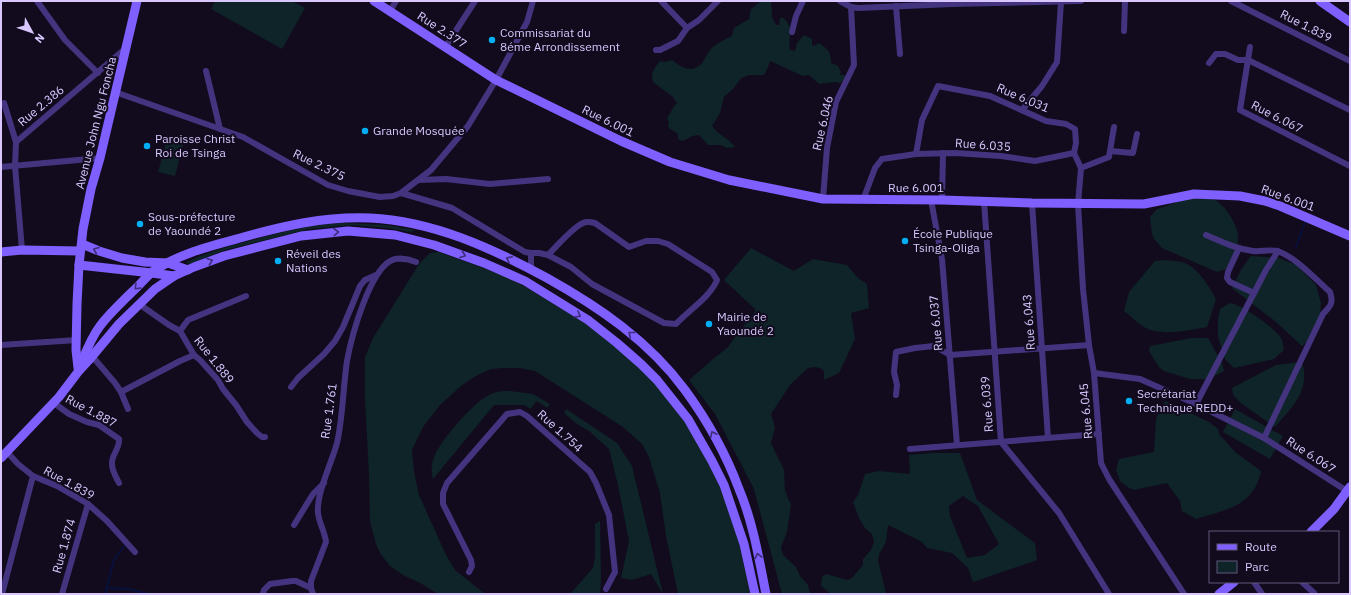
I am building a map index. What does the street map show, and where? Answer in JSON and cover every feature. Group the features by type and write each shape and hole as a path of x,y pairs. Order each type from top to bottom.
{"main road":[{"name":"Avenue John Ngu Foncha","path":"78,372 77,340 79,265 83,229 91,189 100,158 137,1"},
{"name":"Rue 2.377","path":"374,1 446,46 496,80"},
{"path":"1320,1 1350,22"},
{"name":"Rue 6.001","path":"496,80 621,142 670,162 728,180 823,200 942,200 1078,204 1144,204 1194,194 1248,197 1280,206 1350,236"},
{"path":"78,372 86,351 100,326 152,273 182,256 221,243 283,226 318,220 369,218 398,221 437,230 497,252 564,288 606,314 651,352 668,369 686,390 710,428 740,490 751,527 766,594"},
{"path":"4,455 54,403 119,324 155,290 174,276 224,256 293,237 326,232 348,231 395,235 424,242 484,263 525,281 588,320 618,343 657,380 688,419 701,440 724,485 744,544 755,594"},
{"path":"1,252 81,247 122,258 144,262 168,263 188,270"},
{"path":"79,265 174,276"},
{"path":"1312,531 1334,509 1349,489"},
{"path":"1219,594 1233,583"}],"street":[{"path":"37,1 65,40 98,73"},
{"path":"390,11 396,1"},
{"path":"446,46 475,1"},
{"path":"526,1 533,3"},
{"path":"661,1 687,28"},
{"path":"656,50 660,50 678,41 687,28 699,20 718,1"},
{"path":"792,32 796,16 803,1"},
{"path":"840,1 851,7 858,8 952,3 1081,1"},
{"path":"1124,31 1125,1"},
{"name":"Rue 1.839","path":"1231,1 1350,61"},
{"path":"1022,110 1042,86 1058,62 1061,2"},
{"name":"Rue 2.375","path":"115,92 243,137 328,185 348,191 380,197 393,196 401,193 420,180 431,170 468,126 496,80 527,22 533,3"},
{"path":"896,6 900,54"},
{"name":"Rue 6.046","path":"823,200 827,148 836,102 854,65 851,7"},
{"name":"Rue 6.067","path":"1250,47 1240,110 1350,166"},
{"name":"Rue 2.386","path":"22,250 15,166 16,142 126,48"},
{"path":"1209,63 1216,54 1225,54 1238,60 1248,60 1350,110"},
{"path":"206,71 220,129"},
{"name":"Rue 6.031","path":"916,154 922,120 938,86 990,96 1046,121 1066,124 1075,129 1076,143 1074,153"},
{"path":"4,103 16,142"},
{"path":"1081,168 1109,157 1114,127"},
{"path":"1110,151 1133,152 1137,134"},
{"path":"942,200 943,153"},
{"name":"Rue 6.035","path":"863,200 875,168 882,159 916,154 955,153 1001,156 1035,161 1074,153"},
{"path":"1074,153 1081,168 1078,204"},
{"path":"1,167 100,158"},
{"path":"420,180 446,179 490,184 548,179"},
{"path":"401,193 452,208 525,252 539,252 548,254 571,267 592,284 664,323 676,324 708,294 717,280 712,272 668,244 658,241 646,241 630,246 590,221 584,222 577,227 548,254"},
{"name":"Rue 6.037","path":"931,200 942,259 957,445"},
{"name":"Rue 6.039","path":"984,201 1001,442 1059,513 1110,594"},
{"name":"Rue 6.043","path":"1032,203 1048,438"},
{"name":"Rue 6.045","path":"1078,204 1083,289 1089,345 1094,373 1101,463 1109,479 1184,594"},
{"path":"1206,236 1239,248 1255,251 1278,251 1295,260 1330,292 1332,299 1331,306 1323,314 1264,438"},
{"path":"1239,248 1228,272 1227,278 1230,282 1254,293"},
{"path":"1196,404 1254,293 1278,251"},
{"path":"531,253 531,270"},
{"name":"Rue 1.761","path":"311,588 311,581 326,542 326,536 318,513 324,482 337,443 347,360 356,327 376,275 393,260 408,259 416,262"},
{"path":"292,388 298,378 324,354 335,341 343,327 360,286 365,280 376,275"},
{"path":"180,331 188,320 246,296"},
{"name":"Rue 1.889","path":"139,304 180,331 194,355 218,380 247,422 257,433 265,437"},
{"path":"1,345 77,340"},
{"path":"896,395 897,385 894,372 896,352 934,346 950,355 1089,345"},
{"path":"121,392 194,355"},
{"path":"92,356 109,375 121,392 128,409"},
{"name":"Rue 6.067","path":"1094,373 1140,379 1196,404 1264,438 1349,489"},
{"name":"Rue 1.887","path":"54,403 69,414 87,422 99,425 119,440 120,444 111,462 112,469 119,482"},
{"name":"Rue 1.754","path":"470,572 472,566 471,560 443,504 443,493 447,483 507,414 520,412 527,416 590,472 596,483 609,516 615,572 606,589"},
{"path":"910,449 1099,434"},
{"name":"Rue 1.839","path":"4,455 33,476 57,486 88,504 107,521 135,552"},
{"path":"3,593 33,476"},
{"path":"294,525 313,494 324,482"},
{"name":"Rue 1.874","path":"62,594 88,504"},
{"path":"263,594 264,590 270,584 292,581 296,581 311,588 313,594"},
{"path":"1255,583 1262,594"},
{"path":"1303,583 1314,593"}],"green space":[{"path":"215,1 292,1 305,8 282,49 211,9"},
{"path":"761,1 771,1 772,17 776,25 779,25 780,18 783,18 787,22 790,30 790,50 795,51 797,43 804,35 812,39 812,46 818,43 827,49 830,53 831,63 838,66 841,72 840,75 844,75 846,79 840,83 835,82 819,84 809,75 803,76 770,61 764,75 749,75 741,78 734,88 724,97 720,113 712,126 735,147 727,148 721,145 708,145 699,135 692,136 682,141 678,139 678,134 669,128 667,118 677,103 673,97 653,82 652,76 655,68 660,61 665,62 672,60 687,69 698,66 702,63 713,47 732,36 734,28 749,19 751,9"},
{"path":"168,136 184,141 175,176 158,172"},
{"path":"1190,198 1207,198 1216,201 1225,208 1232,219 1237,230 1238,244 1229,268 1217,272 1162,248 1154,239 1150,217 1157,209"},
{"path":"341,223 387,225 415,230 411,232 353,225 309,229 225,250 189,264 187,263 213,251 267,236 309,227"},
{"path":"751,248 794,271 813,259 847,265 858,278 867,284 869,308 851,313 855,339 839,373 824,380 824,372 822,369 816,367 808,368 790,385 771,414 775,427 771,443 784,470 785,490 791,504 787,532 781,547 783,555 796,567 800,576 808,585 810,594 782,594 754,489 715,414 689,380 727,348 756,310 724,280"},
{"path":"439,252 504,276 544,298 613,342 655,383 684,420 719,483 735,527 750,594 678,594 666,536 660,493 649,457 642,444 623,427 535,371 520,368 491,369 474,377 461,386 440,405 423,427 412,450 414,471 419,495 446,555 455,570 485,594 438,594 403,575 390,566 380,553 376,544 370,521 365,399 365,357 373,338 419,264 430,253"},
{"path":"1251,256 1279,258 1296,265 1316,285 1321,303 1320,315 1311,338 1302,346 1276,322 1232,288 1242,268"},
{"path":"1166,260 1187,264 1198,272 1210,288 1216,299 1207,327 1175,332 1158,332 1150,330 1139,324 1124,311 1129,292 1155,261"},
{"path":"1230,303 1250,312 1272,328 1281,338 1284,350 1274,359 1234,368 1225,359 1218,337 1218,320 1220,309"},
{"path":"1192,338 1208,338 1222,363 1224,371 1208,379 1190,379 1164,371 1159,367 1149,351 1150,346"},
{"path":"1299,362 1303,365 1304,375 1301,392 1275,427 1242,404 1233,395 1232,388 1276,365"},
{"path":"502,391 533,394 550,404 547,408 537,401 530,409 525,405 494,405 433,479 432,467 438,448 459,422 475,405 489,395"},
{"path":"1165,401 1209,422 1218,429 1219,434 1235,452 1261,471 1252,492 1245,499 1228,509 1196,519 1182,511 1180,501 1167,483 1134,490 1120,481 1116,470 1119,459 1154,452 1156,419"},
{"path":"566,409 617,443 632,466 663,594 651,574 632,580 621,578 629,541 609,449 589,431 577,424 564,413"},
{"path":"1235,409 1283,436 1270,459 1223,432"},
{"path":"960,453 977,500 1035,543 1037,560 973,582 968,568 952,553 927,548 922,542 888,525 886,542 879,554 878,560 886,594 831,594 821,586 822,577 826,574 848,580 852,578 863,565 863,559 871,550 874,542 872,534 865,528 859,518 853,502 858,495 865,474 879,471 910,474 909,455","holes":["963,496 978,506 999,544 985,555 967,558 950,516 949,506"]},
{"path":"600,521 600,594 570,594 593,568 595,557 595,524"}],"waterway":[{"path":"1296,247 1305,222"},
{"path":"105,594 114,560 124,546"},
{"path":"107,588 129,589 148,594"}],"place":[{"name":"Commissariat du 8éme Arrondissement","path":"492,40"},
{"name":"Grande Mosquée","path":"365,131"},
{"name":"Paroisse Christ Roi de Tsinga","path":"147,146"},
{"name":"Sous-préfecture de Yaoundé 2","path":"140,224"},
{"name":"École Publique Tsinga-Oliga","path":"905,241"},
{"name":"Réveil des Nations","path":"278,261"},
{"name":"Mairie de Yaoundé 2","path":"709,324"},
{"name":"Secrétariat Technique REDD+","path":"1129,401"}]}
